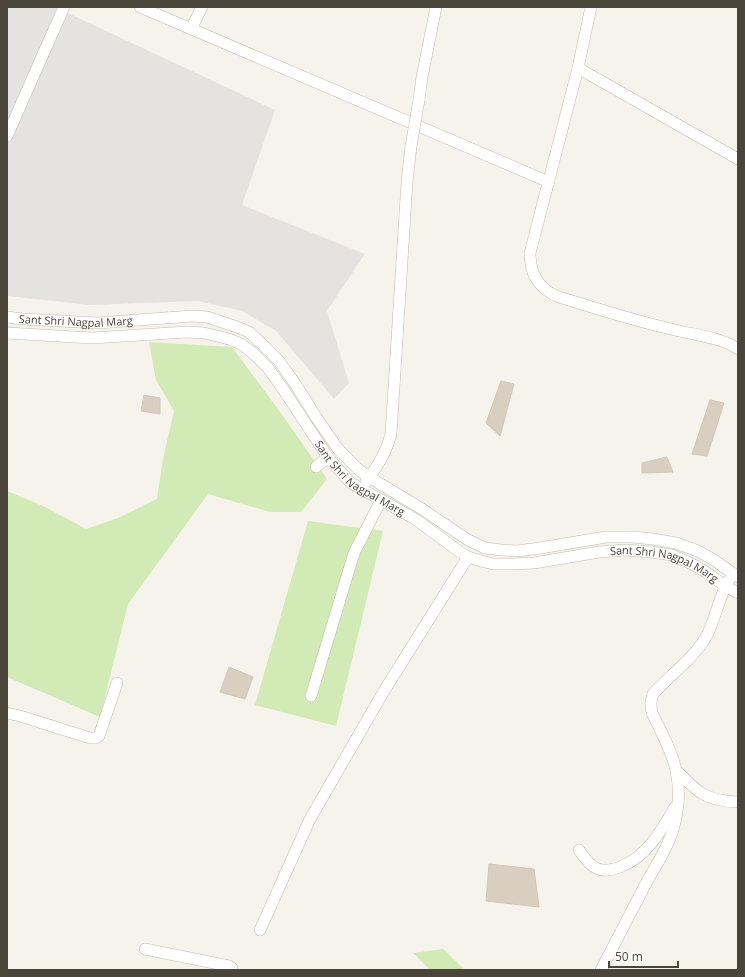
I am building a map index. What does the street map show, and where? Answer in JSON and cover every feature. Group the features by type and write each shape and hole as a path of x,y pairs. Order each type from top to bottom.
{"street":[{"path":"7,136 64,7"},
{"path":"140,7 549,182"},
{"path":"192,29 202,7"},
{"path":"361,489 385,452 391,434 407,182 423,70 436,7"},
{"path":"591,7 578,68 530,253 532,271 541,285 556,296 627,318 714,338 738,349"},
{"path":"578,68 738,159"},
{"name":"Sant Shri Nagpal Marg","path":"7,317 98,323 192,316 208,318 237,326 249,332 279,361 338,449 359,470 422,509 468,540 485,548 517,551 606,538 653,539 676,542 698,551 735,575"},
{"name":"Sant Shri Nagpal Marg","path":"7,333 92,338 187,332 204,333 229,339 242,344 268,368 328,459 351,483 415,519 468,557 493,564 512,564 534,563 599,552 624,550 651,552 672,555 685,561 706,572 725,586 738,593"},
{"path":"316,467 328,459"},
{"path":"310,696 354,553 381,501"},
{"path":"260,930 310,819 384,691 468,557"},
{"path":"601,970 660,860 674,828 678,802 678,782 676,770 653,715 650,700 653,694 694,653 706,638 725,586 735,575"},
{"path":"7,713 90,738 96,738 99,736 117,683"},
{"path":"676,770 699,792 709,798 725,802 738,802"},
{"path":"579,850 586,860 595,868 604,870 614,869 625,865 637,858 658,836 678,802"},
{"path":"145,949 229,966 232,970"}],"green space":[{"path":"149,342 232,347 327,479 301,512 270,512 208,494 128,604 100,717 7,677 7,491 43,506 86,529 118,518 157,499 163,459 174,411 156,380"},
{"path":"308,521 383,531 336,726 255,705"},
{"path":"443,949 465,970 430,970 413,953"}],"shaded area":[{"path":"7,7 55,7 275,110 242,205 365,254 327,311 349,383 334,399 276,331 242,311 198,301 91,305 7,296"}],"building":[{"path":"501,381 514,384 500,436 486,423"},
{"path":"144,395 160,398 160,414 141,411"},
{"path":"710,400 724,403 707,456 692,454"},
{"path":"667,457 673,472 642,473 642,463"},
{"path":"229,667 253,677 245,699 220,692"},
{"path":"489,864 534,869 539,907 486,901"}]}
